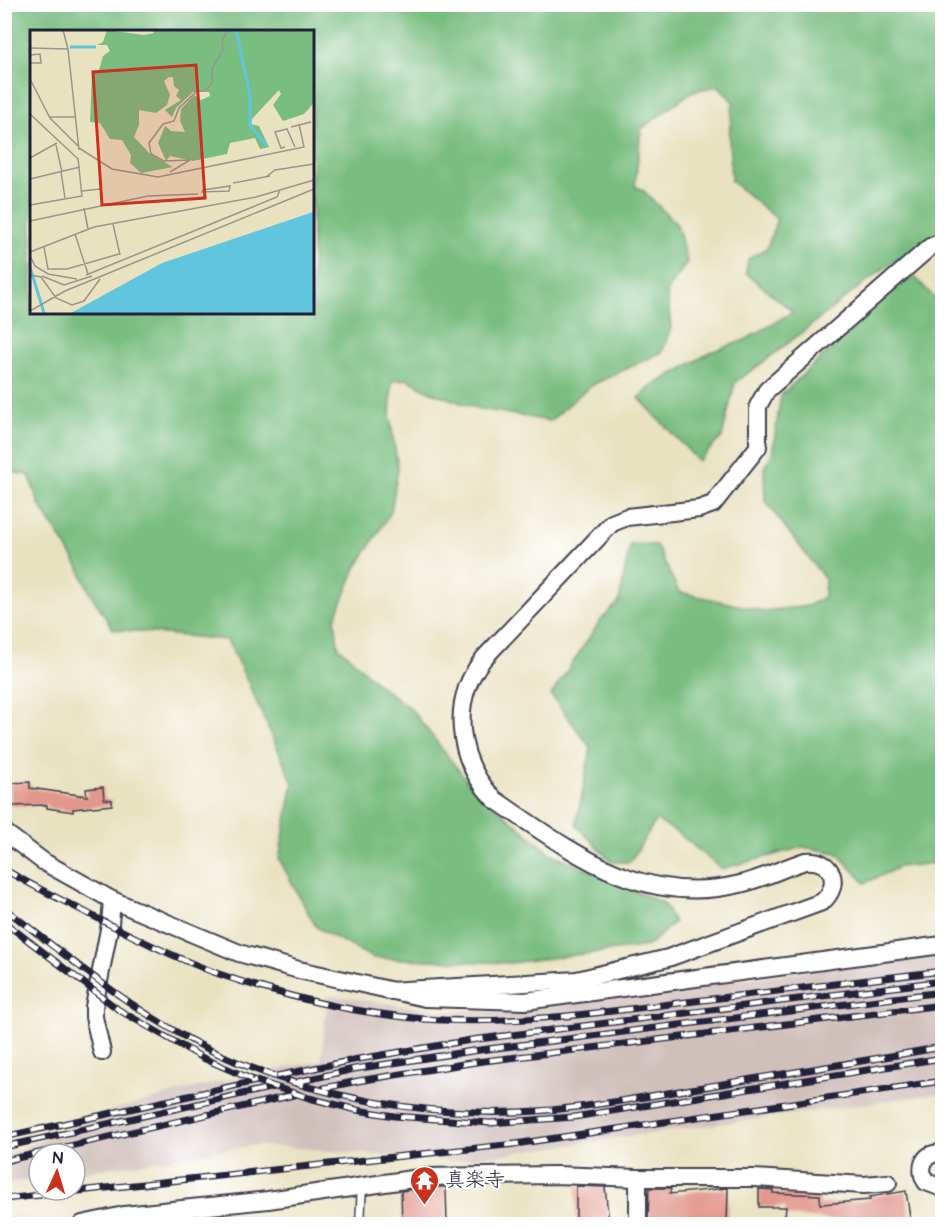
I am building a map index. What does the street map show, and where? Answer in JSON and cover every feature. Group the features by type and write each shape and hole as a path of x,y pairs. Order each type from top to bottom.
{"street":[{"path":"389,991 577,980 668,958 822,902 829,894 832,884 830,870 826,865 812,860 741,884 710,888 654,886 636,882 598,867 494,799 481,786 465,751 463,695 473,671 484,658 612,522 627,517 699,509 713,504 758,447 758,406 767,390 930,247 942,242"},
{"path":"4,832 44,862 112,900 239,954 425,998 525,1001 942,945"},
{"path":"102,1052 94,1007 110,924 112,900"},
{"path":"942,1154 935,1153 924,1160 922,1173 926,1182 942,1188"},
{"path":"82,1224 124,1215 164,1217 426,1177 556,1175 754,1178 864,1185 888,1182"},
{"path":"638,1178 638,1224"}],"lane":[{"path":"360,1224 362,1186"}],"shaded area":[{"path":"942,953 942,1093 454,1161 258,1145 87,1171 87,1142 38,1142 116,1109 209,1084 321,1061 328,995 439,1011 539,1008 567,1002"},
{"path":"27,1147 27,1180 5,1184 5,1156"}],"green space":[{"path":"23,4 942,5 942,233 912,249 886,267 735,382 722,437 698,461 639,398 652,386 711,352 745,340 793,312 746,273 748,259 767,248 777,219 731,181 729,135 733,102 719,86 693,91 641,129 635,186 644,191 677,225 687,262 667,291 671,328 662,352 590,386 550,421 476,408 431,392 407,379 392,381 390,417 398,468 391,512 356,568 335,619 338,646 378,684 411,709 471,786 550,853 663,903 674,922 648,946 510,963 373,958 316,927 279,859 293,783 227,640 113,629 90,593 77,564 39,504 29,475 5,471 4,14"},
{"path":"915,277 942,306 942,862 899,867 865,883 837,853 803,847 721,869 678,833 656,820 630,862 612,862 576,825 591,748 551,695 601,620 619,602 630,544 656,545 679,592 764,611 808,606 824,597 825,579 765,501 764,469 772,454 781,395 901,283"}],"building":[{"path":"30,782 30,788 87,796 86,789 103,787 104,799 112,800 112,805 73,809 73,812 47,808 47,805 11,806 10,783"},
{"path":"576,1186 605,1187 609,1222 576,1224"},
{"name":"真楽寺","path":"446,1187 447,1224 402,1224 401,1191"},
{"path":"649,1188 671,1188 670,1194 728,1188 727,1224 665,1222 664,1224 648,1224"},
{"path":"759,1189 773,1190 773,1193 820,1195 820,1204 870,1200 869,1197 906,1191 911,1224 835,1224 835,1220 785,1216 786,1207 759,1207"}],"railway":[{"path":"4,869 138,939 219,974 320,1003 371,1013 423,1019 483,1021 542,1018 942,971"},
{"path":"4,908 78,966 129,1002 210,1050 288,1081 370,1101 453,1111 537,1111 580,1107 942,1047"},
{"path":"4,922 119,1010 203,1058 251,1079 309,1098 394,1116 490,1123 574,1117 942,1058"},
{"path":"277,1076 353,1060 471,1040 942,981"},
{"path":"297,1082 354,1069 472,1051 942,992"},
{"path":"324,1088 476,1062 942,1005"},
{"path":"4,1137 256,1081"},
{"path":"4,1199 515,1144 942,1081"},
{"path":"4,1147 274,1087"},
{"path":"4,1161 298,1094"}],"place":[{"name":"真楽寺","path":"424,1206"}]}
